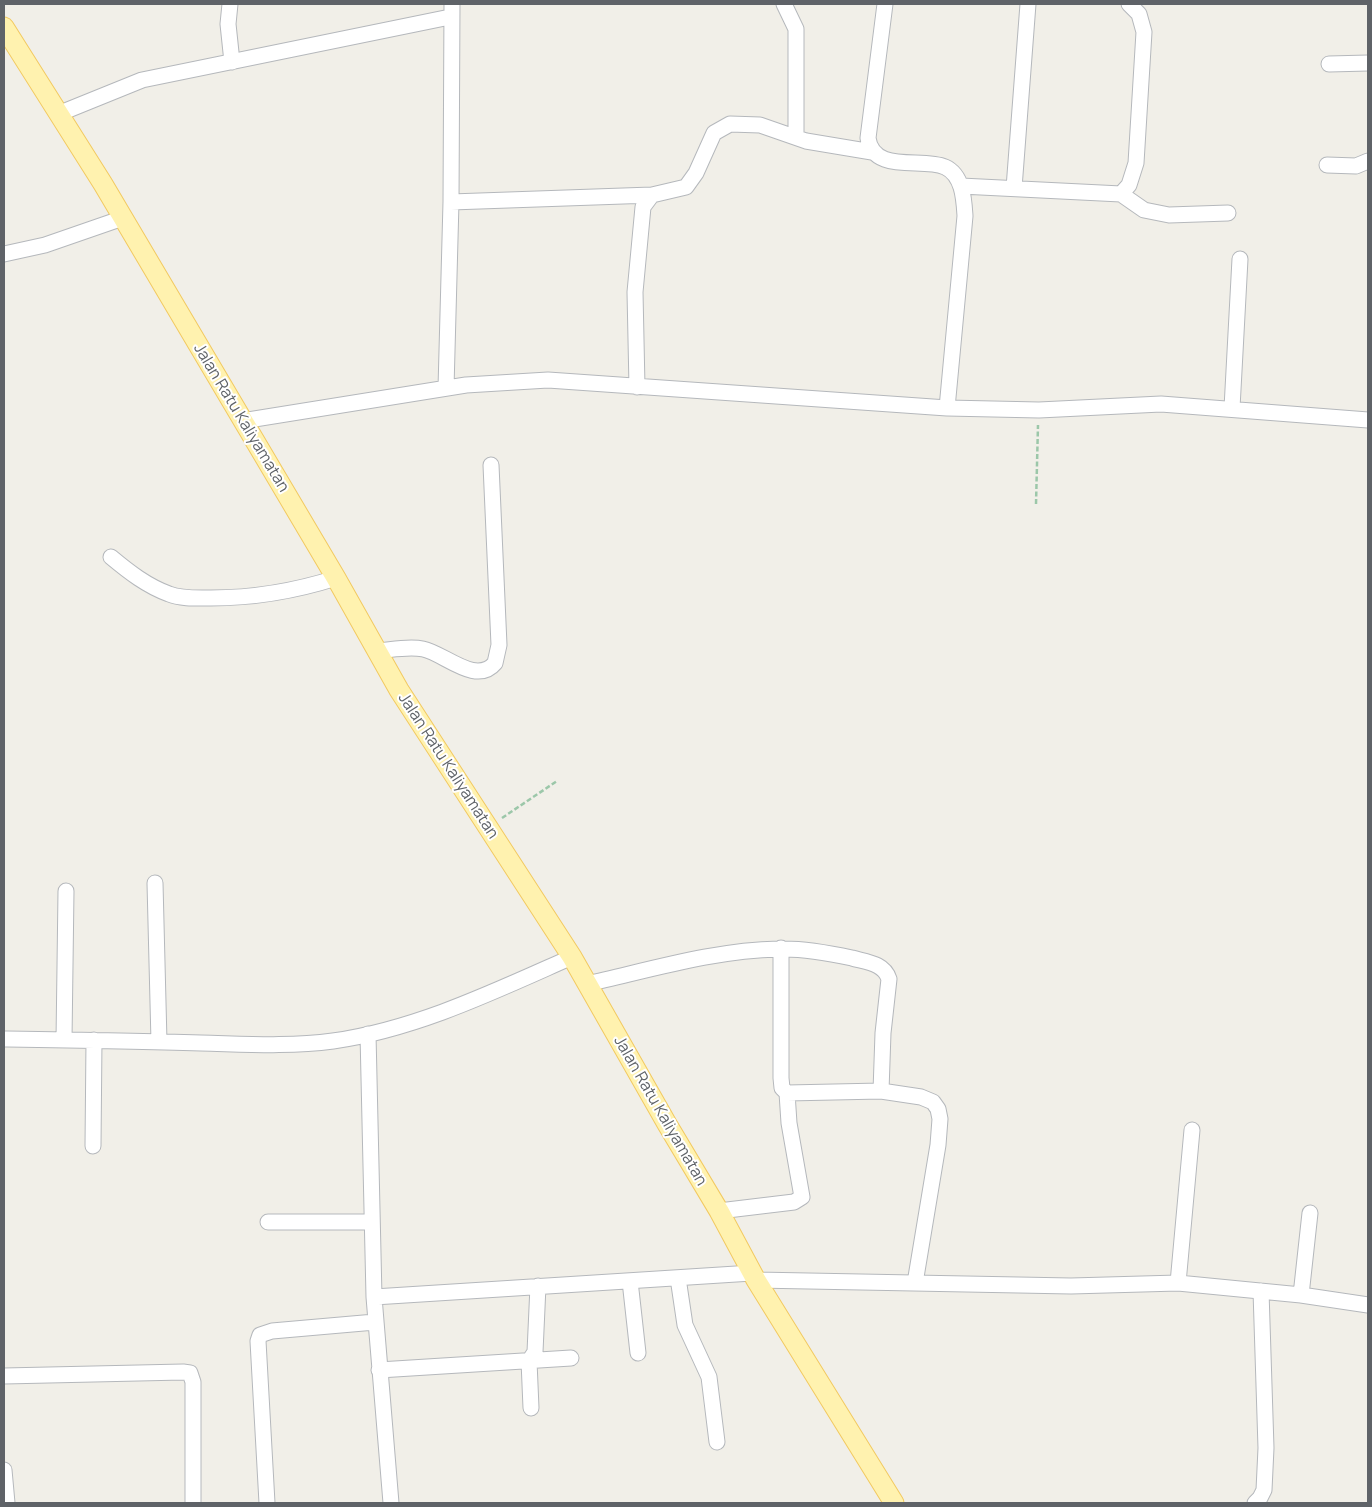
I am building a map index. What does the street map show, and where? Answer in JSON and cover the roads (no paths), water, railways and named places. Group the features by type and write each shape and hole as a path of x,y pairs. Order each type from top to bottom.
{"main road":[{"name":"Jalan Ratu Kaliyamatan","path":"4,27 123,218 336,578 376,651 426,733 572,957 666,1124 719,1210 754,1276 894,1503"}],"street":[{"path":"230,4 228,24 232,62"},
{"path":"784,4 796,29 796,138"},
{"path":"872,152 868,138 885,4"},
{"path":"1014,188 1028,4"},
{"path":"1121,194 1129,185 1136,163 1144,42 1144,24 1139,14 1129,4"},
{"path":"58,114 142,80 232,62 451,10 451,202 446,388"},
{"path":"1329,64 1368,63"},
{"path":"451,202 652,196 686,187 696,173 714,133 730,124 760,125 806,142 872,152 878,157 899,162 945,167 954,175 961,186 965,216 947,408"},
{"path":"1327,165 1356,166 1368,161"},
{"path":"961,186 1121,194 1144,210 1169,215 1228,213"},
{"path":"636,387 637,264 643,207 652,196"},
{"path":"4,254 45,246 123,218"},
{"path":"1232,408 1240,259"},
{"path":"242,421 446,388 548,380 947,408 1039,410 1161,404 1368,420"},
{"path":"376,651 422,649 475,671 488,669 496,663 499,653 499,636 491,465"},
{"path":"111,557 142,582 171,595 197,598 243,598 297,591 336,578"},
{"path":"155,883 159,1042"},
{"path":"64,1040 66,891"},
{"path":"587,984 722,955 781,948 836,954 879,966 887,972 889,979 883,1033 881,1091"},
{"path":"719,1210 794,1202 802,1197 789,1122 787,1093 782,1088 780,1078 781,948"},
{"path":"4,1039 307,1044 368,1034 402,1025 461,1004 572,957"},
{"path":"368,1034 374,1297 391,1503"},
{"path":"93,1146 94,1040"},
{"path":"787,1093 881,1091 921,1097 933,1102 938,1109 940,1118 915,1283"},
{"path":"1178,1284 1192,1130"},
{"path":"1302,1295 1310,1213"},
{"path":"268,1222 372,1222"},
{"path":"374,1297 678,1278 754,1276 915,1283 1071,1286 1178,1284 1302,1295 1368,1304"},
{"path":"678,1278 685,1325 709,1377 717,1442"},
{"path":"630,1281 638,1354"},
{"path":"531,1408 529,1360 535,1352 538,1286"},
{"path":"1255,1503 1264,1490 1266,1448 1261,1291"},
{"path":"267,1503 258,1342 260,1335 272,1331 376,1322"},
{"path":"379,1370 571,1358"},
{"path":"4,1376 190,1373 193,1382 193,1503"},
{"path":"4,1470 7,1503"}]}
